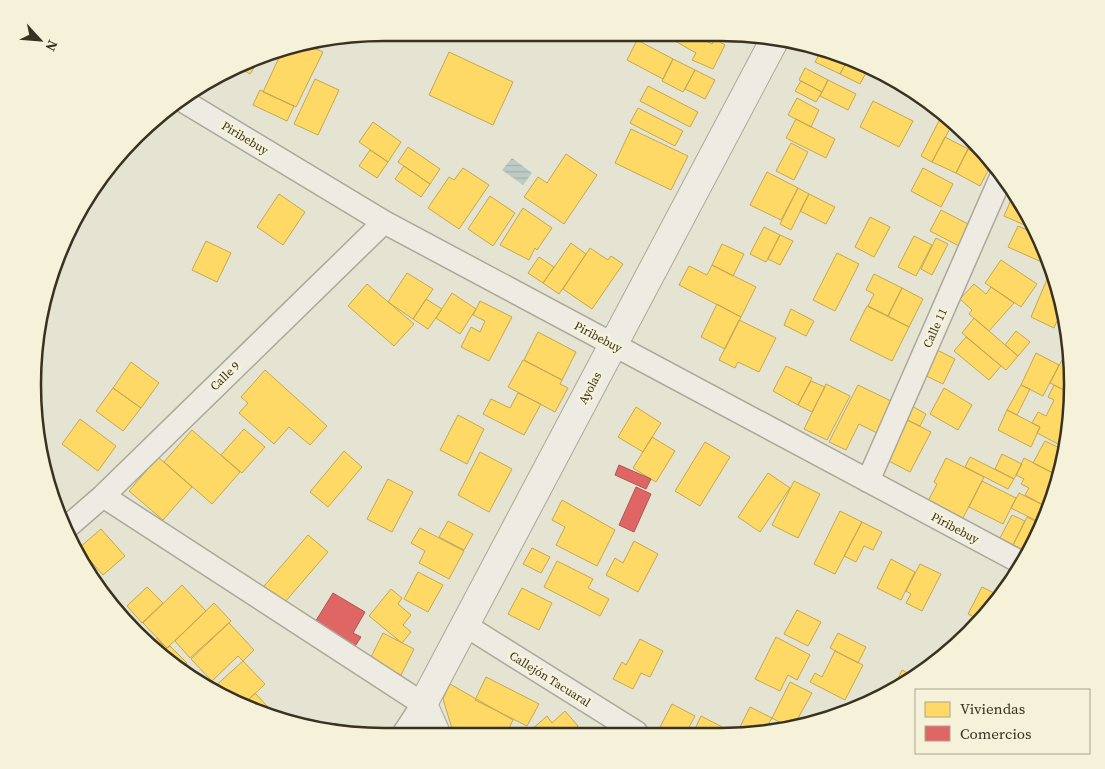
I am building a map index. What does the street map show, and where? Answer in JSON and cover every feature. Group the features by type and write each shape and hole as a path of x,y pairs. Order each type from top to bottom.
{"street":[{"name":"Ayolas","path":"407,728 423,704 772,45"},
{"name":"Piribebuy","path":"188,104 384,222 1016,560"},
{"name":"Calle 11","path":"868,481 998,183"},
{"name":"Calle 9","path":"71,524 103,496 384,222"},
{"path":"103,496 423,704 434,728"},
{"name":"Callejón Tacuaral","path":"465,625 630,728"}],"shaded area":[{"path":"512,158 532,173 523,185 502,170"}],"building: Viviendas":[{"path":"636,41 673,59 663,79 627,60"},
{"path":"675,41 707,41 712,44 714,41 718,41 725,45 713,69 692,60 696,53"},
{"path":"315,49 323,52 296,107 263,92 279,58"},
{"path":"449,52 513,82 493,125 429,95"},
{"path":"818,56 845,64 840,74 815,62"},
{"path":"673,59 695,70 683,92 662,81"},
{"path":"845,64 865,74 860,84 840,74"},
{"path":"255,66 250,74 245,71"},
{"path":"805,68 828,80 822,92 799,80"},
{"path":"695,70 715,80 705,99 685,89"},
{"path":"315,79 339,90 318,135 294,124"},
{"path":"828,80 856,94 848,110 820,96"},
{"path":"801,81 822,92 816,102 795,91"},
{"path":"648,86 698,112 690,127 640,101"},
{"path":"260,90 294,106 287,121 253,105"},
{"path":"797,98 819,110 811,127 788,115"},
{"path":"873,101 913,121 899,147 860,127"},
{"path":"638,108 683,131 675,146 630,123"},
{"path":"796,119 835,139 826,158 786,138"},
{"path":"939,120 950,129 932,162 921,156"},
{"path":"373,122 401,142 388,162 359,142"},
{"path":"631,129 688,156 671,190 615,163"},
{"path":"945,137 968,149 956,173 932,162"},
{"path":"791,143 808,152 794,180 776,171"},
{"path":"408,147 440,169 430,184 398,162"},
{"path":"968,149 979,158 988,170 980,186 956,173"},
{"path":"370,150 388,162 377,178 359,166"},
{"path":"566,154 597,175 564,224 524,197 538,177 547,183"},
{"path":"404,166 430,184 421,197 395,179"},
{"path":"463,168 489,185 459,229 428,208 449,177 454,180"},
{"path":"923,168 953,184 941,207 911,191"},
{"path":"767,172 798,188 781,220 750,205"},
{"path":"798,188 809,194 791,230 780,224"},
{"path":"279,194 305,212 283,245 257,227"},
{"path":"809,194 835,207 826,224 800,211"},
{"path":"490,196 515,213 493,246 468,229"},
{"path":"1010,201 1024,225 1004,216"},
{"path":"523,208 552,228 537,250 535,248 529,260 500,245"},
{"path":"941,210 970,225 959,246 930,231"},
{"path":"870,217 890,227 874,257 855,247"},
{"path":"1018,226 1026,230 1041,262 1008,247"},
{"path":"764,227 780,235 766,262 750,254"},
{"path":"780,235 793,241 780,265 768,259"},
{"path":"914,236 932,245 916,276 898,267"},
{"path":"936,238 948,244 932,275 921,269"},
{"path":"206,241 231,253 217,282 192,270"},
{"path":"571,243 586,254 559,294 543,283"},
{"path":"722,244 744,254 733,276 712,265"},
{"path":"590,248 608,260 611,256 623,264 592,309 563,289"},
{"path":"837,253 859,264 835,311 813,300"},
{"path":"539,257 554,267 543,283 528,273"},
{"path":"1001,260 1037,284 1021,307 985,283"},
{"path":"712,265 756,287 741,317 679,285 689,266 707,275"},
{"path":"407,273 433,289 413,319 388,302"},
{"path":"874,274 902,288 888,316 868,306 874,294 866,290"},
{"path":"1047,279 1057,320 1054,328 1031,317"},
{"path":"367,284 414,324 394,346 348,306"},
{"path":"974,284 986,294 991,287 1014,303 989,331 969,314 972,310 960,299"},
{"path":"902,288 923,299 909,327 888,316"},
{"path":"452,293 476,309 460,334 436,318"},
{"path":"426,299 442,309 428,329 413,319"},
{"path":"480,301 512,317 489,361 461,347 471,327 480,332 485,321 473,315"},
{"path":"717,304 741,317 725,349 701,337"},
{"path":"867,306 909,327 892,361 850,340"},
{"path":"791,309 814,321 806,336 784,325"},
{"path":"974,318 1018,356 1006,370 962,333"},
{"path":"739,320 776,338 759,372 738,362 735,368 719,360"},
{"path":"1016,331 1030,342 1018,356 1005,345"},
{"path":"538,332 576,352 562,380 524,360"},
{"path":"966,337 1001,366 989,380 954,351"},
{"path":"935,349 955,359 943,384 922,374"},
{"path":"1036,353 1059,365 1043,396 1021,385"},
{"path":"523,360 562,380 560,384 568,388 555,412 508,387"},
{"path":"1062,360 1063,360 1064,390 1050,383"},
{"path":"131,362 159,383 141,408 113,388"},
{"path":"786,366 812,378 798,405 773,391"},
{"path":"265,370 327,426 310,445 289,427 274,444 239,413 248,403 241,397"},
{"path":"811,381 825,387 812,412 798,405"},
{"path":"826,384 850,396 827,440 804,429"},
{"path":"858,385 893,402 877,433 859,424 846,450 829,442"},
{"path":"1021,385 1030,389 1017,415 1007,410"},
{"path":"1054,385 1064,390 1058,444 1037,433 1040,427 1032,423 1038,412 1046,416 1054,400 1048,397"},
{"path":"113,388 141,408 123,431 96,411"},
{"path":"944,388 972,405 958,430 930,414"},
{"path":"518,393 541,404 524,435 483,414 491,399 510,408"},
{"path":"910,405 926,414 920,426 903,418"},
{"path":"636,407 661,423 643,452 618,437"},
{"path":"1007,410 1040,427 1031,447 998,430"},
{"path":"458,415 484,429 467,464 440,450"},
{"path":"903,418 931,432 910,472 883,458"},
{"path":"80,419 116,446 98,471 62,444"},
{"path":"244,429 265,447 242,473 221,455"},
{"path":"192,430 240,472 212,504 164,462"},
{"path":"652,437 675,451 656,482 633,468"},
{"path":"1045,441 1058,447 1052,473 1033,463"},
{"path":"705,442 730,457 700,506 675,491"},
{"path":"344,451 362,467 328,507 310,492"},
{"path":"480,452 512,469 489,512 458,495"},
{"path":"1002,454 1022,464 1014,479 995,469"},
{"path":"158,457 192,487 163,520 129,491"},
{"path":"970,457 1014,479 1008,489 965,467"},
{"path":"946,458 984,477 963,518 928,501 937,484 934,482"},
{"path":"1024,458 1052,472 1042,505 1025,495 1029,488 1021,484 1024,479 1016,475"},
{"path":"768,473 790,488 760,532 738,517"},
{"path":"388,479 413,492 392,532 367,519"},
{"path":"794,481 820,494 798,538 772,525"},
{"path":"982,481 1016,498 1003,524 969,507"},
{"path":"1019,493 1042,505 1036,520 1011,508"},
{"path":"562,500 615,530 597,566 556,545 565,527 552,520"},
{"path":"840,511 862,522 835,574 814,564"},
{"path":"1012,515 1025,521 1013,545 1000,538"},
{"path":"1027,517 1035,521 1022,549 1013,545"},
{"path":"448,521 473,534 464,550 439,537"},
{"path":"862,522 882,532 873,550 864,546 856,562 844,556"},
{"path":"420,528 464,551 449,579 419,563 425,551 411,543"},
{"path":"101,529 125,556 103,575 89,559 82,546"},
{"path":"308,535 328,552 279,609 259,592"},
{"path":"634,541 658,554 638,592 606,575 615,558 623,563"},
{"path":"532,548 550,557 541,573 523,564"},
{"path":"891,559 915,572 901,600 877,588"},
{"path":"557,561 593,579 588,588 609,599 600,616 544,587"},
{"path":"920,564 941,574 922,611 906,603 911,594 906,591"},
{"path":"418,572 443,585 428,612 404,599"},
{"path":"182,585 206,611 167,648 143,623"},
{"path":"147,587 163,603 142,623 127,606"},
{"path":"982,587 993,593 973,617 968,614"},
{"path":"522,588 552,603 539,630 508,614"},
{"path":"391,589 402,598 398,604 411,615 403,625 411,632 402,643 369,616"},
{"path":"214,603 231,621 190,658 175,641"},
{"path":"797,610 821,622 808,646 784,634"},
{"path":"229,623 254,650 243,661 238,656 212,681 191,659"},
{"path":"383,633 414,649 401,675 370,659"},
{"path":"838,633 866,647 858,663 830,648"},
{"path":"776,637 810,655 797,680 788,675 780,691 755,679"},
{"path":"157,638 166,649 170,646 187,663 186,664 158,643 155,640"},
{"path":"640,639 663,651 650,677 641,673 633,689 613,679 622,662 626,665"},
{"path":"835,651 863,665 845,700 810,682 815,673 822,677"},
{"path":"243,661 265,684 249,700 217,684"},
{"path":"902,670 907,673 898,678"},
{"path":"486,677 539,704 527,726 475,700"},
{"path":"790,682 812,693 798,719 780,722 772,718"},
{"path":"450,684 513,720 509,728 452,728 443,699"},
{"path":"255,693 269,708 253,702 248,700"},
{"path":"672,704 695,716 689,728 660,728"},
{"path":"750,707 772,718 768,724 740,727"},
{"path":"565,711 578,726 575,728 533,728 547,716 552,723"},
{"path":"701,716 724,728 720,728 695,728"}],"building: Comercios":[{"path":"619,465 651,479 646,489 615,475"},
{"path":"636,487 651,494 634,532 619,525"},
{"path":"333,593 365,612 353,633 361,637 352,651 312,627"}]}
